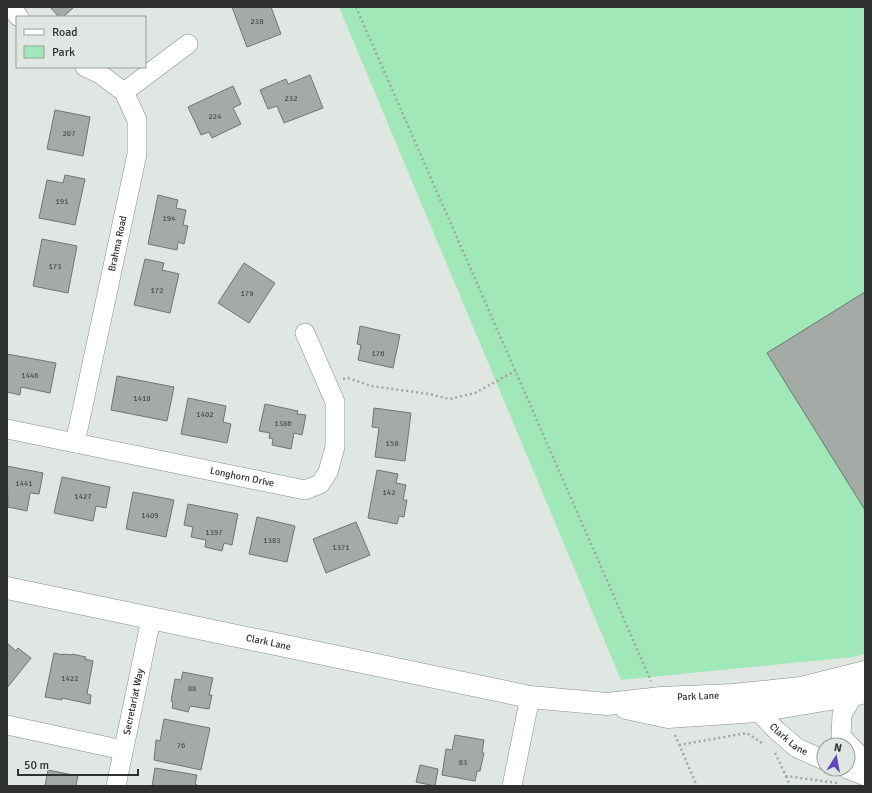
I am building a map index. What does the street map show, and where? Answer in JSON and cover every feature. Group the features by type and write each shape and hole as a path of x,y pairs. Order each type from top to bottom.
{"street":[{"path":"10,7 18,16"},
{"path":"124,92 188,44"},
{"name":"Brahma Road","path":"75,443 137,154 137,120 124,92 100,74 87,68"},
{"name":"Longhorn Drive","path":"7,429 305,490 320,484 328,472 335,447 335,402 305,333"},
{"name":"Clark Lane","path":"7,588 530,697"},
{"name":"Secretariat Way","path":"116,786 151,619"},
{"name":"Park Lane","path":"530,697 607,704 661,698 733,695 801,688 865,672"},
{"path":"607,704 668,717 758,711 859,693"},
{"path":"859,693 842,714 841,736 865,761"},
{"path":"512,786 530,697"},
{"name":"Clark Lane","path":"758,711 776,730 797,748 816,756"},
{"path":"7,725 123,750"}],"path":[{"path":"356,7 653,685"},
{"path":"328,384 348,378 371,386 429,394 449,399 475,393 515,371"},
{"path":"673,732 697,786"},
{"path":"679,745 747,733 767,746"},
{"path":"774,750 790,786"},
{"path":"786,776 816,776"}],"green space":[{"path":"339,7 865,7 865,654 853,657 621,680"}],"building":[{"path":"50,7 74,7 64,16 58,16"},
{"path":"232,7 271,7 281,34 247,47"},
{"path":"310,75 323,108 284,123 277,106 268,109 260,90 286,79 288,84"},
{"path":"233,86 241,104 233,108 241,124 212,138 209,132 201,135 188,107"},
{"path":"55,110 90,117 83,156 47,149"},
{"path":"65,175 85,179 75,225 39,218 47,180 63,183"},
{"path":"158,195 178,200 176,208 186,210 183,225 188,226 184,244 178,242 177,250 148,244"},
{"path":"42,239 77,246 68,293 33,286"},
{"path":"145,259 164,263 162,270 179,274 170,313 134,305"},
{"path":"244,263 275,283 249,323 218,303"},
{"path":"865,292 865,510 767,353"},
{"path":"360,326 400,335 393,368 358,360 361,345 357,344"},
{"path":"7,354 56,363 50,393 21,387 20,395 7,392"},
{"path":"117,376 174,387 167,421 111,410"},
{"path":"188,398 226,406 223,422 231,424 227,443 181,434"},
{"path":"265,404 298,411 297,414 306,415 302,435 294,433 291,449 272,445 273,439 269,438 270,433 259,431"},
{"path":"374,408 411,413 405,461 375,457 379,428 372,427"},
{"path":"7,466 43,473 39,494 30,493 27,511 8,507"},
{"path":"377,470 398,474 396,483 406,485 403,500 407,500 404,517 399,516 397,524 368,518"},
{"path":"62,477 110,487 106,508 96,506 93,521 54,513"},
{"path":"133,492 174,500 166,537 126,529"},
{"path":"188,504 238,514 232,545 224,543 222,551 205,547 206,540 191,537 193,527 184,525"},
{"path":"257,517 295,526 287,562 249,554"},
{"path":"356,522 370,555 326,573 313,539"},
{"path":"7,643 16,651 18,648 31,658 7,688"},
{"path":"54,653 63,655 72,654 86,657 85,659 93,661 87,694 91,695 90,704 62,698 62,700 45,697"},
{"path":"183,672 213,678 209,695 212,695 209,709 190,706 188,712 172,708 173,702 171,701 175,679 181,680"},
{"path":"164,719 210,728 201,770 154,760 156,740 160,741"},
{"path":"455,735 484,740 482,753 484,753 480,771 477,771 475,781 442,775 446,749 452,750"},
{"path":"420,765 438,769 435,786 416,782"},
{"path":"155,768 197,775 195,784 197,786 152,786"},
{"path":"48,770 78,776 76,785 79,786 45,786"}]}
